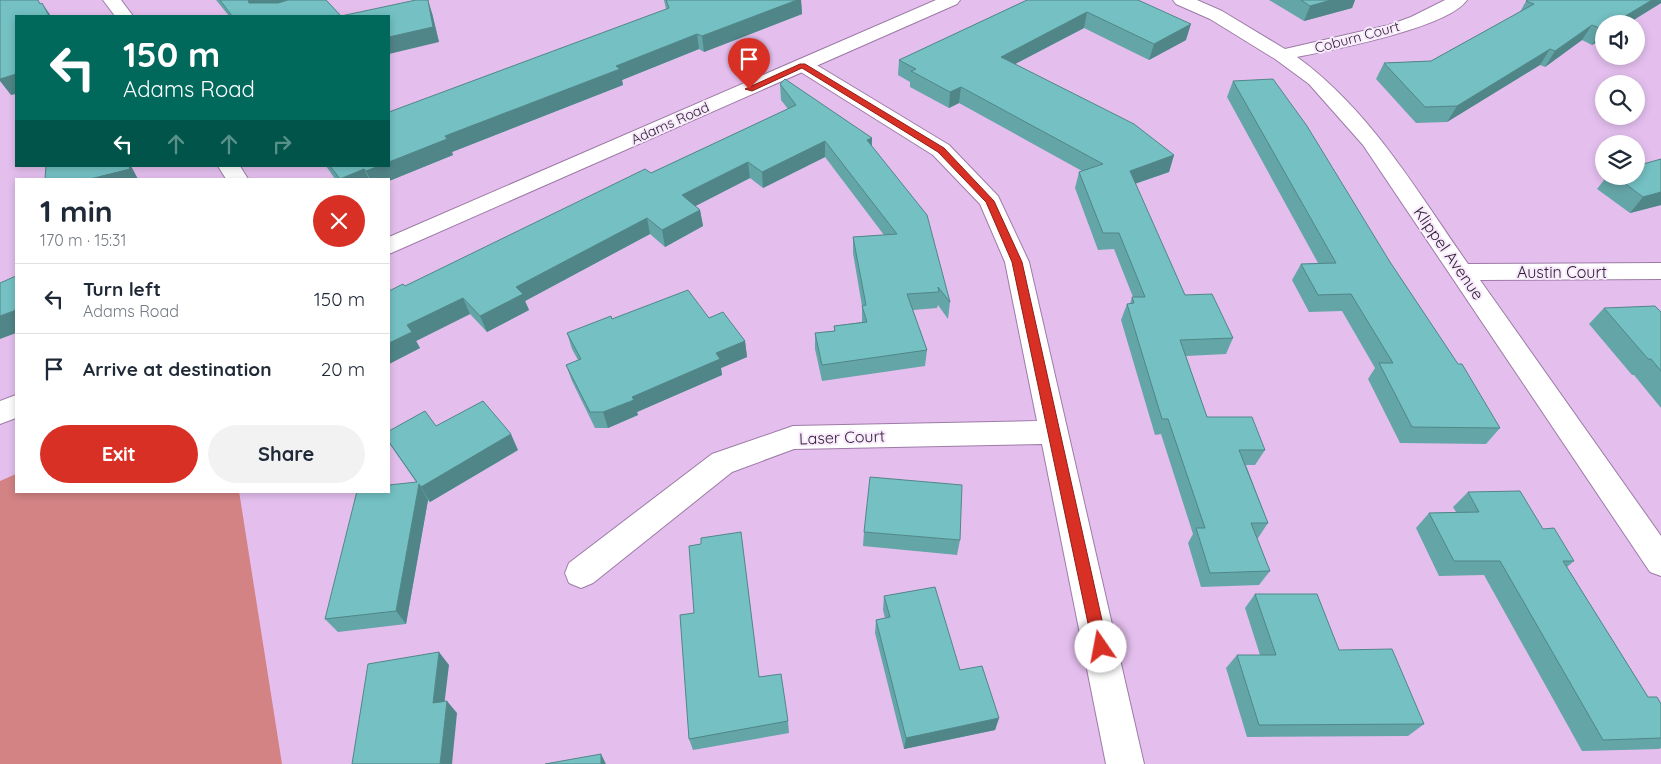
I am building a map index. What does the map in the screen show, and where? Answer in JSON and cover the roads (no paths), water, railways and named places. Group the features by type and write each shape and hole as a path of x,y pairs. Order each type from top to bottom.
{"street":[{"path":"112,0 123,15"},
{"name":"Klippel Avenue","path":"1182,0 1216,15 1282,55 1316,80 1372,141 1661,562"},
{"name":"Coburn Court","path":"1282,55 1377,35 1439,12 1458,0"},
{"name":"Adams Road","path":"390,246 945,1"},
{"path":"803,65 941,150 990,201 1017,262 1125,764"},
{"path":"230,167 236,178"},
{"name":"Austin Court","path":"1462,272 1661,271"},
{"path":"0,413 15,406"},
{"name":"Laser Court","path":"581,573 722,463 794,438 1055,432"}]}
